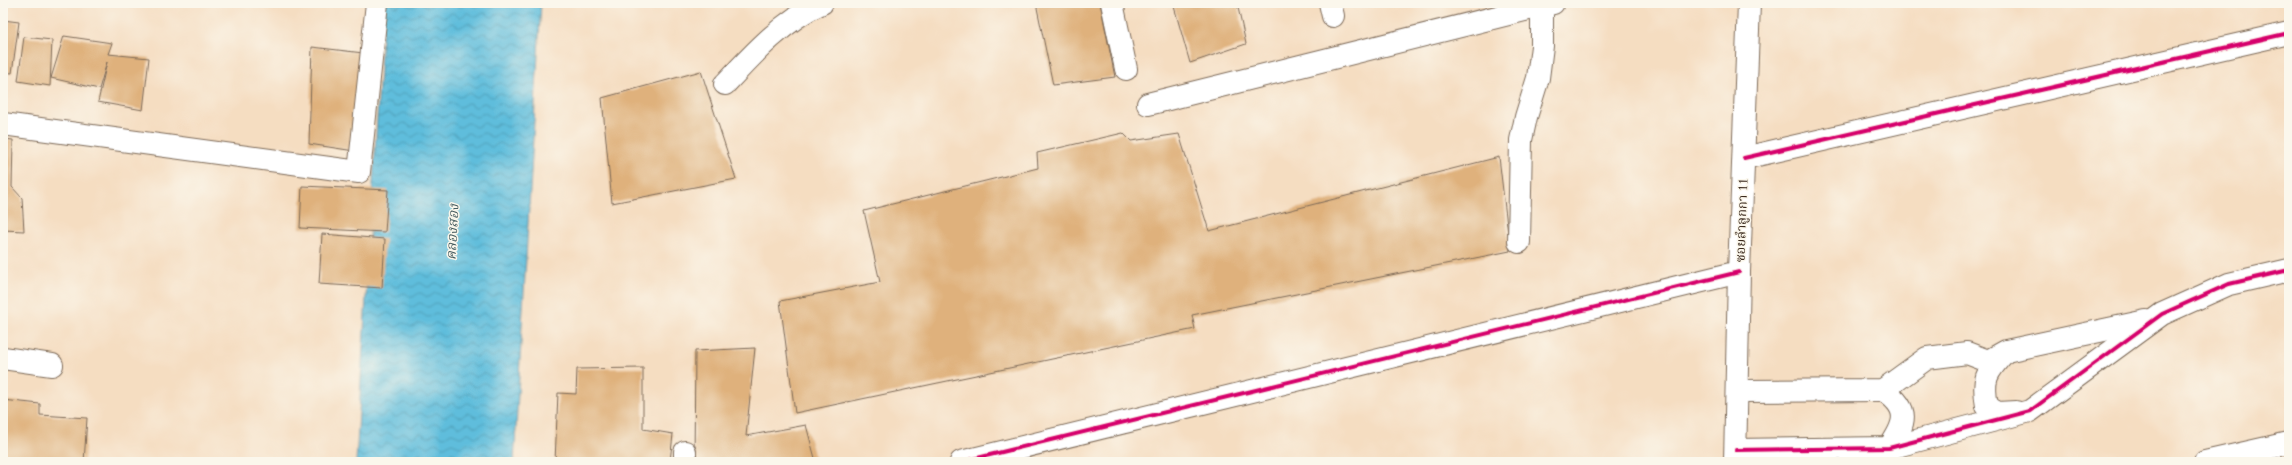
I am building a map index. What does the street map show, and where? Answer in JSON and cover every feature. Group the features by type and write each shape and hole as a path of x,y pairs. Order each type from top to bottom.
{"street":[{"path":"3,124 359,172 377,3"},
{"path":"725,84 755,51 808,9 822,3"},
{"path":"1112,3 1126,69"},
{"name":"ซอยลำลูกกา 11","path":"1735,456 1738,391 1739,272 1749,3"},
{"path":"1148,104 1547,4 1538,78 1526,117 1521,140 1519,242"},
{"path":"1744,158 2289,33"},
{"path":"1735,456 1889,448 2030,411 2153,319 2229,284 2289,270"},
{"path":"961,462 1739,272"},
{"path":"1883,390 1927,358 1968,354 1988,361 2006,351 2153,319"},
{"path":"2006,351 1992,366 1983,386 1987,406 1997,413 2030,411"},
{"path":"3,358 52,365"},
{"path":"1738,391 1883,390 1898,400 1903,412 1903,422 1900,432 1889,448"},
{"path":"2205,462 2289,443"}],"water":[{"name":"คลองสอง","path":"384,3 541,3 514,462 356,462"}],"building":[{"path":"1036,3 1100,3 1115,77 1053,85"},
{"path":"1173,3 1237,3 1246,44 1190,63"},
{"path":"3,20 19,22 12,73 3,72"},
{"path":"64,36 112,43 108,54 149,58 143,110 98,102 107,62 99,89 51,78"},
{"path":"24,37 52,40 50,86 18,81"},
{"path":"312,47 372,54 361,152 309,144"},
{"path":"701,71 736,179 612,203 602,98"},
{"path":"1123,133 1131,141 1179,134 1209,231 1499,157 1510,251 1192,315 1195,329 795,413 780,301 880,282 864,211 1038,168 1037,153"},
{"path":"3,139 13,140 12,187 22,198 24,231 3,230"},
{"path":"302,186 388,190 385,232 300,228"},
{"path":"322,234 385,239 382,288 319,284"},
{"path":"755,348 746,436 806,425 816,462 694,462 695,351"},
{"path":"643,368 643,429 673,434 670,462 555,462 558,393 576,394 577,369"},
{"path":"3,400 40,404 40,415 87,418 84,462 3,462"}],"cycle path":[{"path":"1744,158 2289,33"},
{"path":"1736,450 1889,448 2030,411 2162,314 2229,284 2289,270"},
{"path":"961,462 1739,272"}]}
